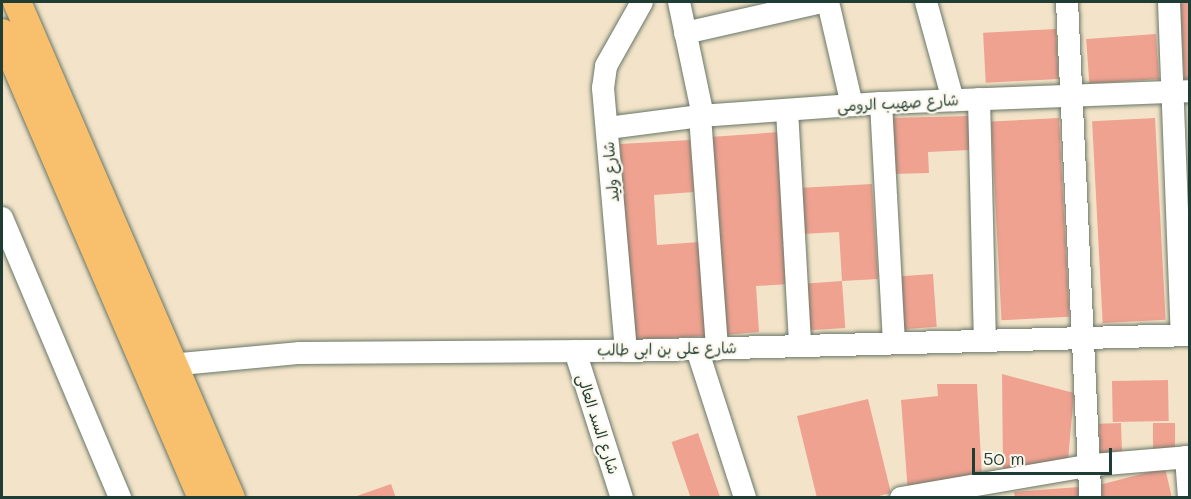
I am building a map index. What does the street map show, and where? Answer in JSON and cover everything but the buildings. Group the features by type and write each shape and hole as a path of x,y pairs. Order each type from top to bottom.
{"main road":[{"path":"17,2 160,366 202,498"},
{"path":"2,33 160,366 231,498"}],"street":[{"name":"شارع وليد","path":"626,351 603,88 606,66 642,2"},
{"path":"679,2 701,116 707,349 744,498"},
{"path":"686,33 820,2"},
{"path":"828,2 852,105"},
{"path":"926,2 953,100"},
{"path":"1066,2 1080,337 1090,498"},
{"path":"1169,2 1181,91 1186,335"},
{"name":"شارع صهيب الرومى","path":"608,128 701,116 881,103 1181,91"},
{"path":"979,99 985,339"},
{"path":"881,103 894,343"},
{"path":"787,110 801,346"},
{"path":"2,218 120,498"},
{"name":"شارع على بن ابى طالب","path":"160,366 300,353 626,351 1186,335"},
{"name":"شارع السد العالى","path":"575,351 622,498"},
{"path":"914,496 991,489 1087,466 1188,457 1189,498"}]}
